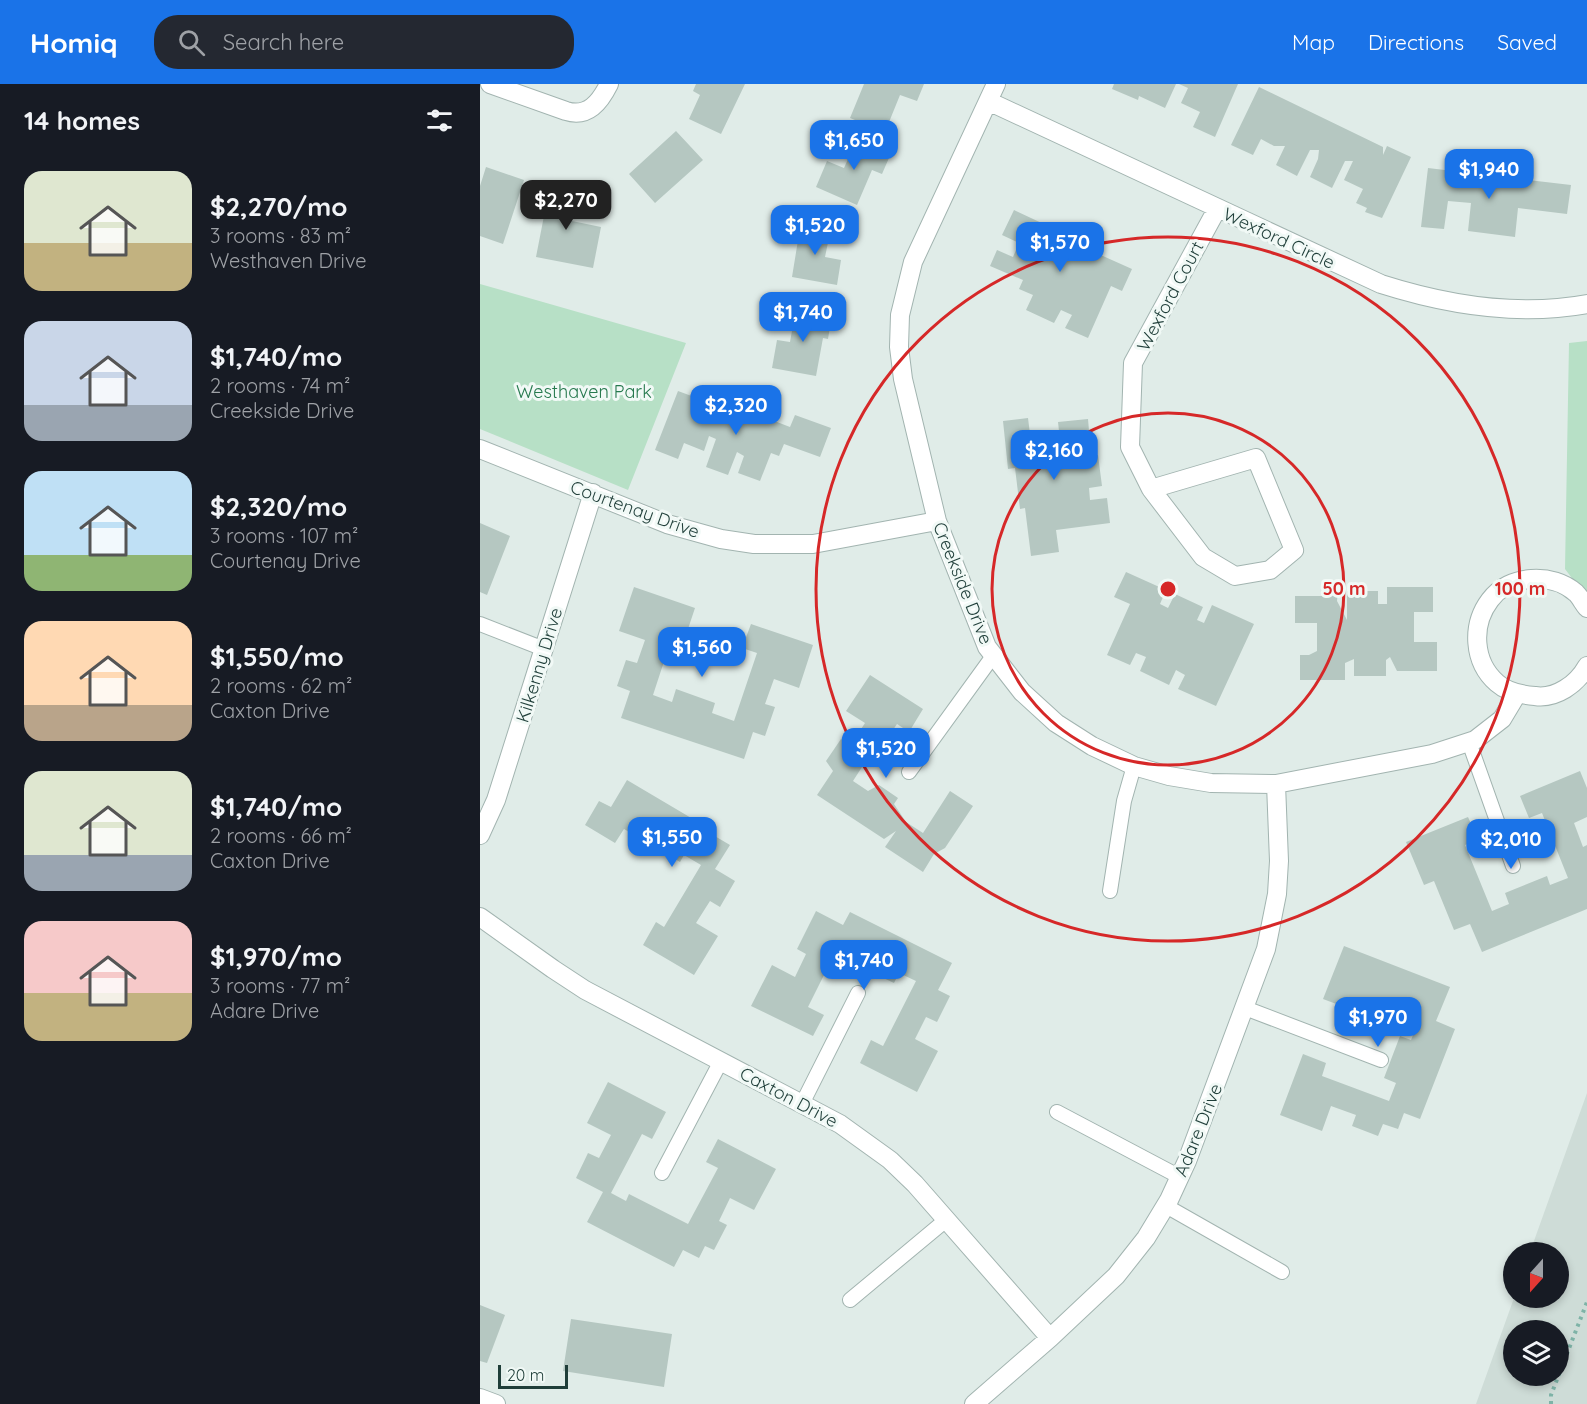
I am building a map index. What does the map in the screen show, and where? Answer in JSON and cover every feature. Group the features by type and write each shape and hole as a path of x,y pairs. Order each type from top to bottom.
{"street":[{"path":"490,84 566,111 578,113 591,109 599,101 609,84"},
{"name":"Wexford Circle","path":"992,92 1217,209 1355,274 1417,296 1472,306 1535,309 1587,304"},
{"name":"Creekside Drive","path":"992,92 913,262 900,315 899,347 903,379 937,521 987,647 1022,692 1056,723 1092,746 1134,766 1169,776 1211,783 1276,784 1431,754 1475,740 1502,719 1518,694"},
{"name":"Wexford Court","path":"1151,489 1257,458 1294,550 1270,570 1235,576 1203,557 1151,489 1130,447 1133,363 1217,209"},
{"name":"Courtenay Drive","path":"480,449 691,532 754,544 813,544 937,521"},
{"name":"Kilkenny Drive","path":"480,835 496,800 593,493"},
{"path":"1587,608 1575,592 1554,581 1531,578 1509,584 1490,599 1479,619 1476,642 1483,664 1497,683 1518,694 1541,697 1563,691 1581,676 1587,666"},
{"name":"Adare Drive","path":"974,1404 1050,1338 1116,1276 1146,1238 1166,1206 1180,1177 1266,949 1277,894 1279,861 1276,784"},
{"name":"Caxton Drive","path":"480,917 585,990 840,1124 868,1143 915,1184 1050,1338"},
{"path":"480,1398 496,1404"}],"lane":[{"path":"480,624 544,650"},
{"path":"909,772 993,657"},
{"path":"1469,742 1513,866"},
{"path":"1110,891 1124,801 1134,766"},
{"path":"802,1104 858,993"},
{"path":"1245,1008 1381,1060"},
{"path":"662,1173 721,1061"},
{"path":"1057,1112 1180,1177"},
{"path":"1166,1206 1282,1272"},
{"path":"850,1300 946,1220"}],"path":[{"path":"1551,1404 1551,1395 1587,1302"}],"shaded area":[{"path":"1587,1093 1587,1404 1476,1404 1503,1329 1503,1386 1569,1386 1569,1320 1506,1320 1510,1308 1569,1308 1569,1242 1534,1242"}],"green space":[{"name":"Westhaven Park","path":"480,284 686,343 628,490 480,429"},
{"path":"1587,341 1587,598 1565,569 1569,343"}],"building":[{"path":"696,84 745,84 721,134 689,119 700,95 693,91"},
{"path":"864,84 924,84 917,101 900,95 885,132 850,118"},
{"path":"1114,84 1176,84 1165,108 1139,96 1138,100 1112,89"},
{"path":"1179,84 1238,84 1215,137 1193,127 1200,112 1181,103 1188,88"},
{"path":"1259,87 1383,147 1383,155 1387,146 1411,157 1382,218 1365,212 1367,208 1356,203 1363,189 1344,180 1353,161 1345,161 1332,188 1310,177 1318,159 1319,150 1310,150 1297,176 1276,165 1285,146 1274,146 1261,139 1253,155 1231,145"},
{"path":"676,131 703,160 655,203 629,174"},
{"path":"858,137 892,151 882,174 872,170 857,205 816,187 827,161 844,168"},
{"path":"486,167 524,180 503,244 480,236 480,186"},
{"path":"1428,168 1571,185 1567,214 1518,208 1515,237 1468,231 1471,203 1448,201 1444,229 1421,227"},
{"path":"550,185 578,190 572,221 601,227 593,268 536,257"},
{"path":"1014,210 1095,248 1094,252 1132,269 1122,291 1111,286 1088,338 1065,328 1072,315 1061,310 1054,323 1026,310 1033,295 1019,289 1023,280 990,266 997,250 1013,257 1019,243 1002,235"},
{"path":"801,222 831,228 825,257 841,260 837,285 792,277"},
{"path":"796,308 832,315 828,339 823,338 816,376 772,368 777,340 790,342"},
{"path":"678,391 754,419 756,414 790,427 795,415 831,428 820,457 784,444 779,456 771,453 760,481 738,473 744,456 737,452 728,475 706,467 716,439 709,436 704,451 684,443 678,459 655,450"},
{"path":"1028,418 1030,434 1059,431 1058,422 1088,419 1090,442 1079,444 1080,458 1098,455 1102,486 1089,488 1090,500 1107,498 1110,523 1056,530 1059,552 1031,556 1025,508 1020,509 1015,468 1008,469 1003,421"},
{"path":"480,523 510,536 487,595 480,592"},
{"path":"1126,572 1166,590 1160,604 1168,608 1175,594 1203,607 1197,620 1204,623 1212,605 1254,624 1216,706 1178,689 1185,675 1176,670 1169,685 1140,671 1146,657 1136,653 1130,665 1107,655 1130,604 1114,597"},
{"path":"634,587 695,608 687,632 675,628 653,695 672,702 676,689 715,703 712,713 734,721 757,653 742,648 751,624 813,645 799,688 774,679 765,704 775,707 765,736 753,732 744,759 621,718 630,691 617,686 626,660 637,663 645,640 619,631"},
{"path":"1387,587 1433,587 1433,612 1414,612 1414,642 1437,642 1437,671 1397,671 1390,657 1386,660 1386,676 1354,676 1354,659 1345,663 1345,680 1300,680 1300,655 1309,655 1317,651 1317,623 1295,623 1295,596 1324,596 1338,589 1337,601 1347,620 1347,591 1378,591 1378,604 1387,604"},
{"path":"870,675 923,709 909,732 897,724 872,761 862,767 853,781 868,791 879,785 898,798 894,804 906,822 923,833 950,791 973,806 945,848 934,854 923,872 885,847 896,831 884,839 817,795 833,771 826,761 841,739 850,746 865,723 846,711"},
{"path":"1580,771 1587,788 1587,817 1574,823 1583,847 1587,845 1587,909 1482,952 1470,924 1454,930 1434,881 1424,885 1406,842 1468,817 1478,840 1465,845 1492,911 1509,904 1505,893 1547,876 1550,885 1568,878 1542,813 1529,818 1520,796"},
{"path":"627,780 698,822 696,825 730,845 715,869 735,881 720,907 710,901 696,923 718,936 694,975 643,945 656,922 664,927 701,865 684,855 680,862 624,829 615,843 585,825 599,801 611,807"},
{"path":"816,911 843,925 850,912 952,963 938,990 950,996 937,1022 926,1017 915,1039 938,1051 917,1092 860,1063 871,1040 883,1046 916,981 899,973 894,983 854,964 860,953 840,943 808,1007 824,1015 813,1036 751,1006 772,965 795,977 806,954 797,949"},
{"path":"1344,946 1450,987 1436,1021 1455,1029 1420,1119 1404,1113 1398,1129 1383,1124 1378,1136 1352,1126 1356,1115 1331,1106 1322,1131 1280,1115 1303,1054 1326,1063 1322,1076 1389,1101 1396,1083 1384,1078 1400,1036 1411,1040 1418,1023 1351,997 1347,1008 1323,999"},
{"path":"608,1082 666,1112 652,1139 642,1134 611,1193 626,1201 629,1194 688,1224 718,1168 706,1162 718,1139 776,1169 754,1210 730,1198 719,1221 727,1225 714,1250 705,1246 699,1258 683,1250 674,1267 587,1222 603,1192 576,1178 588,1153 599,1158 611,1135 587,1123"},
{"path":"480,1305 505,1315 487,1363 480,1361"},
{"path":"571,1319 672,1334 664,1387 563,1371"}]}
